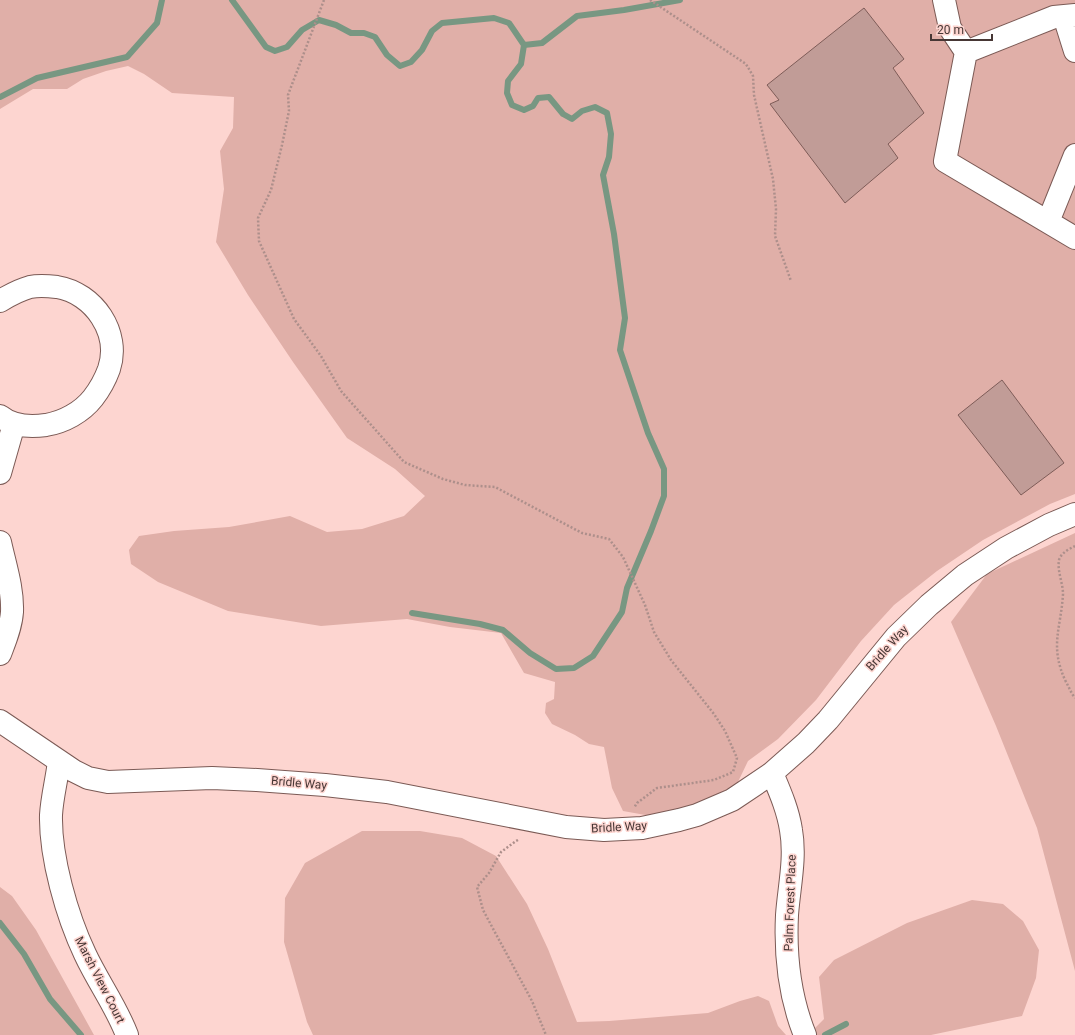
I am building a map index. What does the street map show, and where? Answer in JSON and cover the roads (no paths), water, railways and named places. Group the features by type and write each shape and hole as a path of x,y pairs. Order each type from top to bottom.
{"street":[{"path":"944,0 950,28 966,52 945,161 1075,238"},
{"path":"966,52 1054,17 1070,16 1075,51"},
{"path":"1048,222 1075,155"},
{"path":"0,301 14,293 31,287 48,286 66,289 81,295 95,307 104,320 109,333 111,350 109,368 100,389 87,404 71,417 52,424 34,426 7,420 0,473"},
{"name":"Bridle Way","path":"0,721 74,771 88,778 108,782 212,778 325,785 387,792 566,827 604,830 642,828 697,815 732,800 772,773 806,743 822,726 896,637 929,605 965,575 1006,548 1049,525 1075,514"},
{"path":"0,542 11,593 12,612 8,631 0,654"},
{"name":"Marsh View Court","path":"60,761 51,814 52,838 57,868 71,920 85,954 120,1016 127,1035"},
{"name":"Palm Forest Place","path":"772,773 785,804 791,831 792,861 787,916 788,963 790,984 804,1033"}],"waterway":[{"path":"0,97 37,78 127,57 157,23 162,0"},
{"path":"232,0 266,47 275,51 287,47 302,30 319,20 336,25 351,33 364,33 375,37 387,55 400,66 411,62 422,50 432,31 442,23 494,18 509,23 524,45 521,64 508,81 507,93 512,105 524,110 533,106 538,98 549,97 563,114 572,119 582,111 595,107 607,113 611,134 609,157 603,175 614,234 625,318 620,350 648,433 664,469 664,496 627,588 622,612 593,656 574,668 556,669 530,653 503,630 480,624 412,613"},
{"path":"524,45 542,43 577,16 624,10 680,0"},
{"path":"0,923 24,954 50,999 81,1035"},
{"path":"825,1035 846,1024"}]}
